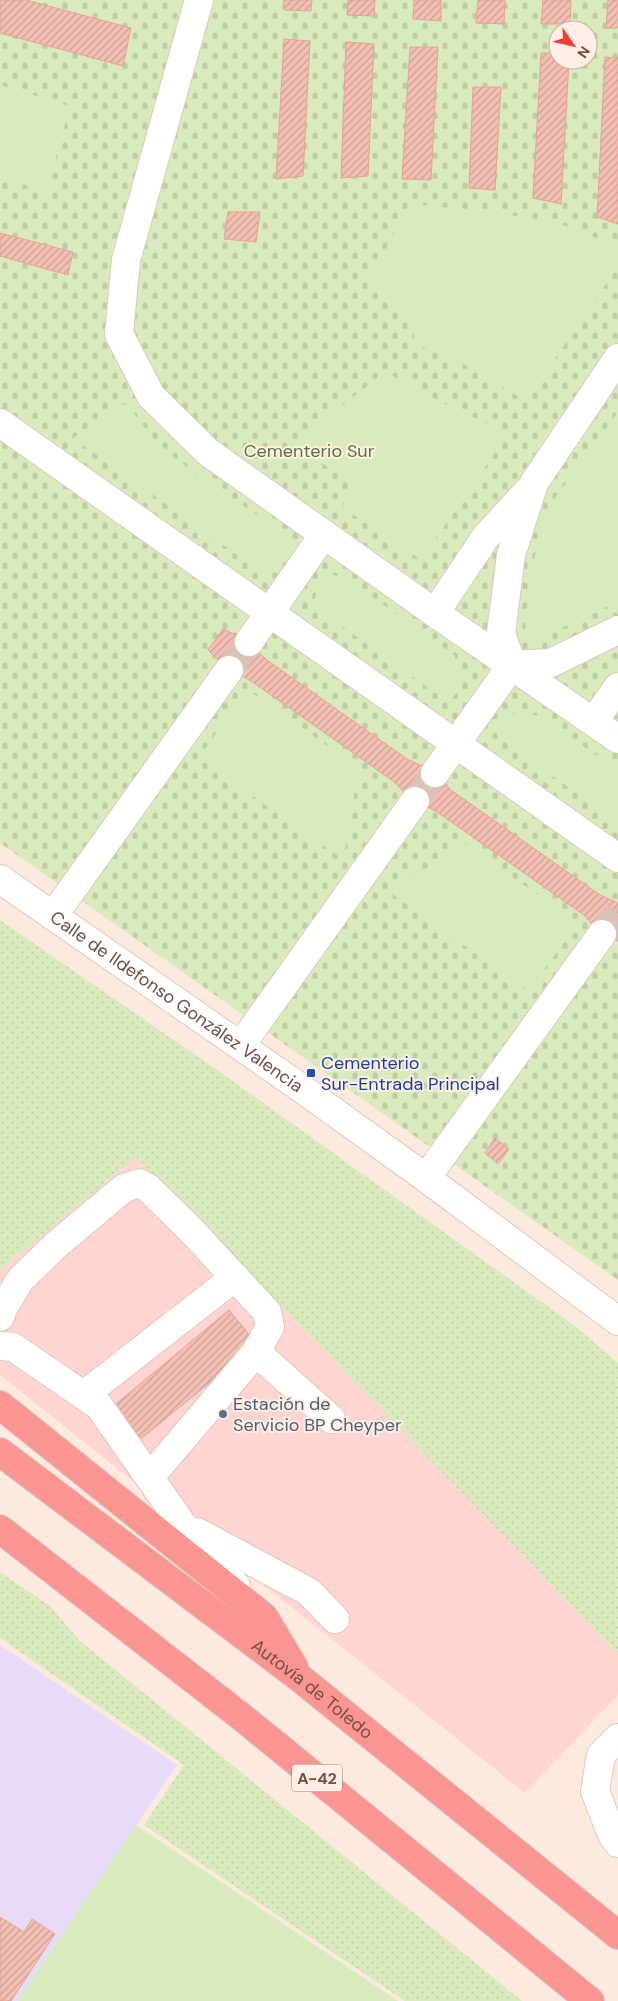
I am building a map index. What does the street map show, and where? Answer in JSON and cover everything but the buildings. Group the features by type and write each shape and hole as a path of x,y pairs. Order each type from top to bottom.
{"highway":[{"path":"0,1405 264,1617 301,1679"},
{"name":"Autovía de Toledo","path":"0,1452 301,1679 618,1935"},
{"name":"A-42","path":"0,1529 243,1718 590,2001"}],"street":[{"path":"199,0 126,260 119,334 151,396 208,452 435,613 512,664 618,739"},
{"path":"435,613 485,538 534,483 618,358"},
{"path":"0,423 618,858"},
{"path":"512,664 501,633 511,555 534,483"},
{"path":"248,642 324,534"},
{"path":"512,664 551,663 618,630"},
{"path":"435,773 512,664"},
{"path":"53,916 229,670"},
{"path":"594,721 618,687"},
{"path":"241,1045 416,801"},
{"name":"Calle de Ildefonso González Valencia","path":"0,879 241,1045 426,1178 618,1321"},
{"path":"426,1178 602,934"},
{"path":"0,1317 3,1308 20,1280 56,1245 124,1188 138,1184 148,1188 235,1277 267,1312 270,1327 256,1352 150,1477"},
{"path":"84,1395 235,1277"},
{"path":"0,1346 13,1347 99,1406 182,1524 264,1617"},
{"path":"256,1352 331,1419"},
{"path":"182,1524 310,1592 336,1620"},
{"path":"618,1738 602,1755 595,1792 612,1835 618,1844"}],"shaded area":[{"path":"136,1157 618,1654 618,1695 525,1793 0,1375 0,1270"},
{"path":"0,1645 177,1765 17,2001 0,2001"}],"green space":[{"name":"Cementerio Sur","path":"0,0 618,0 618,1280 0,843"},
{"path":"0,85 70,106 47,191 0,178"},
{"path":"410,204 486,211 561,224 618,247 618,273 615,271 526,401 464,364 417,345 407,313 371,277"},
{"path":"385,372 447,405 508,434 421,560 342,507 354,486 294,443"},
{"path":"126,403 152,437 178,461 286,535 291,546 289,552 274,572 264,574 73,438"},
{"path":"618,412 618,601 581,620 527,642 525,619 538,537 547,509"},
{"path":"331,575 343,576 454,655 460,668 462,679 459,689 450,700 434,692 314,606 318,588"},
{"path":"247,689 364,772 354,795 348,840 341,858 199,758"},
{"path":"520,710 541,717 618,770 618,823 497,736 505,720"},
{"path":"461,840 578,924 528,991 388,891 402,878 425,869 448,855"},
{"path":"0,920 213,1067 575,1326 618,1363 618,1654 136,1157 0,1270"},
{"path":"0,1572 50,1606 80,1641 522,2001 405,2001 144,1825 184,1765 0,1638"},
{"path":"136,1825 398,2001 17,2001"}],"tunnel":[{"path":"229,670 249,642"},
{"path":"415,801 435,773"},
{"path":"602,934 618,913"}],"place":[{"name":"Cementerio Sur-Entrada Principal","path":"311,1073"},
{"name":"Estación de Servicio BP Cheyper","path":"223,1414"}]}
